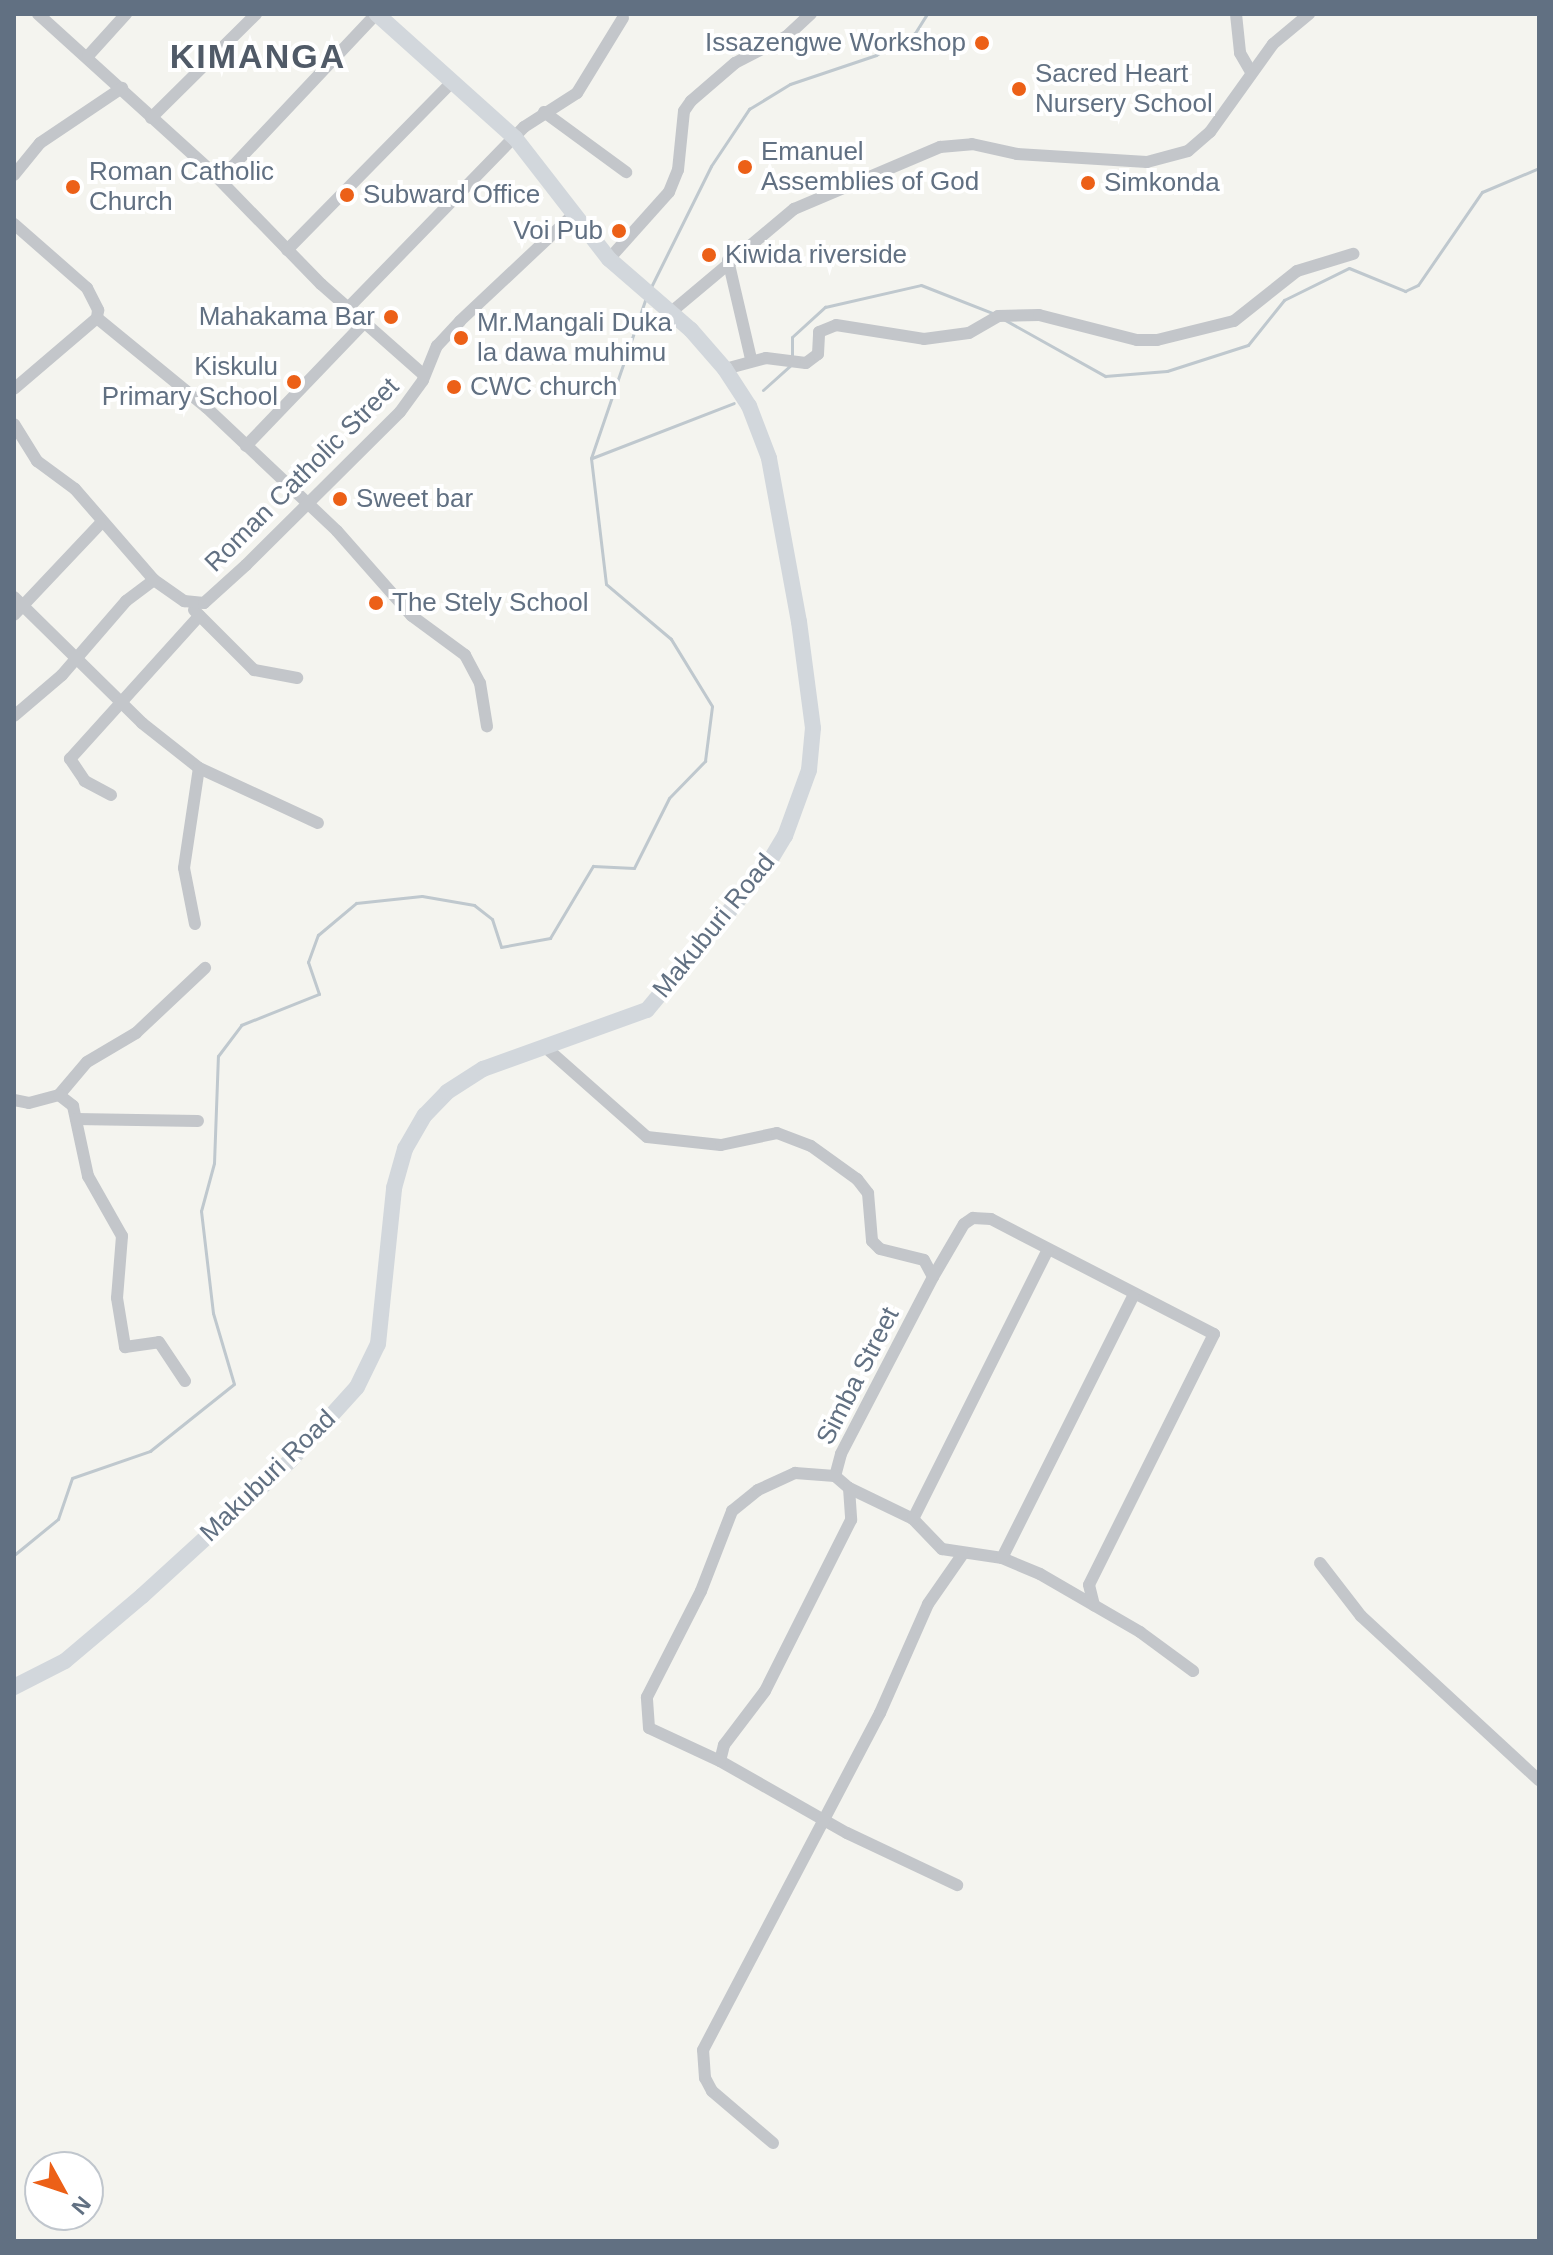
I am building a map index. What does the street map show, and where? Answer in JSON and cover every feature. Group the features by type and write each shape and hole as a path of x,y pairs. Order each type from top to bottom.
{"street":[{"path":"38,14 88,56 211,171 287,250 424,375"},
{"path":"88,56 126,14"},
{"path":"151,118 256,14"},
{"path":"211,171 232,167 377,14"},
{"name":"Makuburi Road","path":"14,1687 65,1661 142,1596 291,1460 357,1387 378,1344 386,1229 405,1149 447,1092 483,1069 647,1010 768,864 785,836 809,770 813,728 772,472 753,417 725,369 670,313 609,259 572,216 515,138 377,14"},
{"path":"609,259 669,192 678,170 684,111 691,101 735,63 787,36 811,14"},
{"path":"1236,14 1240,53 1251,72"},
{"path":"670,313 728,260 794,209 879,169 949,145 1147,162 1178,156 1210,132 1251,72 1309,14"},
{"path":"349,307 515,138 544,112 577,93 623,18"},
{"path":"287,250 452,82"},
{"path":"14,175 40,143 122,88"},
{"path":"544,112 626,172"},
{"name":"Roman Catholic Street","path":"184,601 204,603 306,501 370,444 417,391 437,346 572,216"},
{"path":"14,224 87,288 97,304 97,318 14,389"},
{"path":"725,369 751,359 806,363 818,354 819,332 829,325 924,339 969,333 1005,315 1047,316 1137,340 1157,340 1234,321 1297,271 1353,254"},
{"path":"728,260 751,359"},
{"path":"97,318 180,384 306,501 412,616 465,655 480,683 487,726"},
{"path":"246,446 366,321"},
{"path":"14,424 37,461 75,489 100,524 154,580 184,601 254,670 297,678"},
{"path":"100,524 17,607 199,768 318,823"},
{"path":"15,713 45,692 126,601 154,580"},
{"path":"111,795 85,781 69,761 199,616"},
{"path":"195,924 184,868 199,768"},
{"path":"14,1100 29,1103 59,1095 87,1062 136,1033 205,968"},
{"path":"544,1046 635,1132 655,1140 709,1145 749,1135 789,1137 838,1162 866,1187 872,1241 880,1249 924,1260 933,1277"},
{"path":"59,1095 73,1106 88,1176 122,1236 117,1298 125,1347 159,1342 185,1381"},
{"path":"76,1119 198,1121"},
{"name":"Simba Street","path":"1047,1251 991,1219 973,1218 933,1277 841,1454 835,1476 849,1488 913,1519 932,1543 962,1555 1002,1558 1096,1607 1193,1671"},
{"path":"913,1519 1047,1251 1214,1334 1089,1585 1096,1607"},
{"path":"1002,1558 1133,1296"},
{"path":"835,1476 795,1473 758,1490 732,1511 701,1591 647,1697 649,1728 720,1761 825,1819 957,1885"},
{"path":"720,1761 724,1745 765,1691 851,1520 849,1488"},
{"path":"773,2143 712,2091 705,2078 703,2050 825,1819 928,1604 962,1555"},
{"path":"1320,1563 1361,1616 1539,1780"}],"waterway":[{"path":"650,289 711,166 749,109 790,84 876,55 915,33 927,14"},
{"path":"1005,320 1105,376 1167,371 1248,345 1284,300 1349,268 1405,291 1418,285 1482,192 1539,168"},
{"path":"792,358 792,337 825,307 921,285 995,314"},
{"path":"14,1555 58,1519 72,1478 150,1451 234,1384 213,1313 201,1211 214,1163 218,1056 241,1025 319,994 308,962 318,935 356,903 422,896 474,905 492,919 501,947 550,938 593,866 634,868 669,798 705,761 712,706 671,639 606,584 591,458 645,300"},
{"path":"763,390 791,365"},
{"path":"592,458 734,403"}],"place":[{"name":"Issazengwe Workshop","path":"982,43"},
{"name":"Sacred Heart Nursery School","path":"1019,89"},
{"name":"Emanuel Assemblies of God","path":"745,167"},
{"name":"Simkonda","path":"1088,183"},
{"name":"Roman Catholic Church","path":"73,187"},
{"name":"Subward Office","path":"347,195"},
{"name":"Voi Pub","path":"619,231"},
{"name":"Kiwida riverside","path":"709,255"},
{"name":"Mahakama Bar","path":"391,317"},
{"name":"Mr.Mangali Duka la dawa muhimu","path":"461,338"},
{"name":"Kiskulu Primary School","path":"294,382"},
{"name":"CWC church","path":"454,387"},
{"name":"Sweet bar","path":"340,499"},
{"name":"The Stely School","path":"376,603"}],"district":[{"name":"KIMANGA","path":"258,57"}]}
